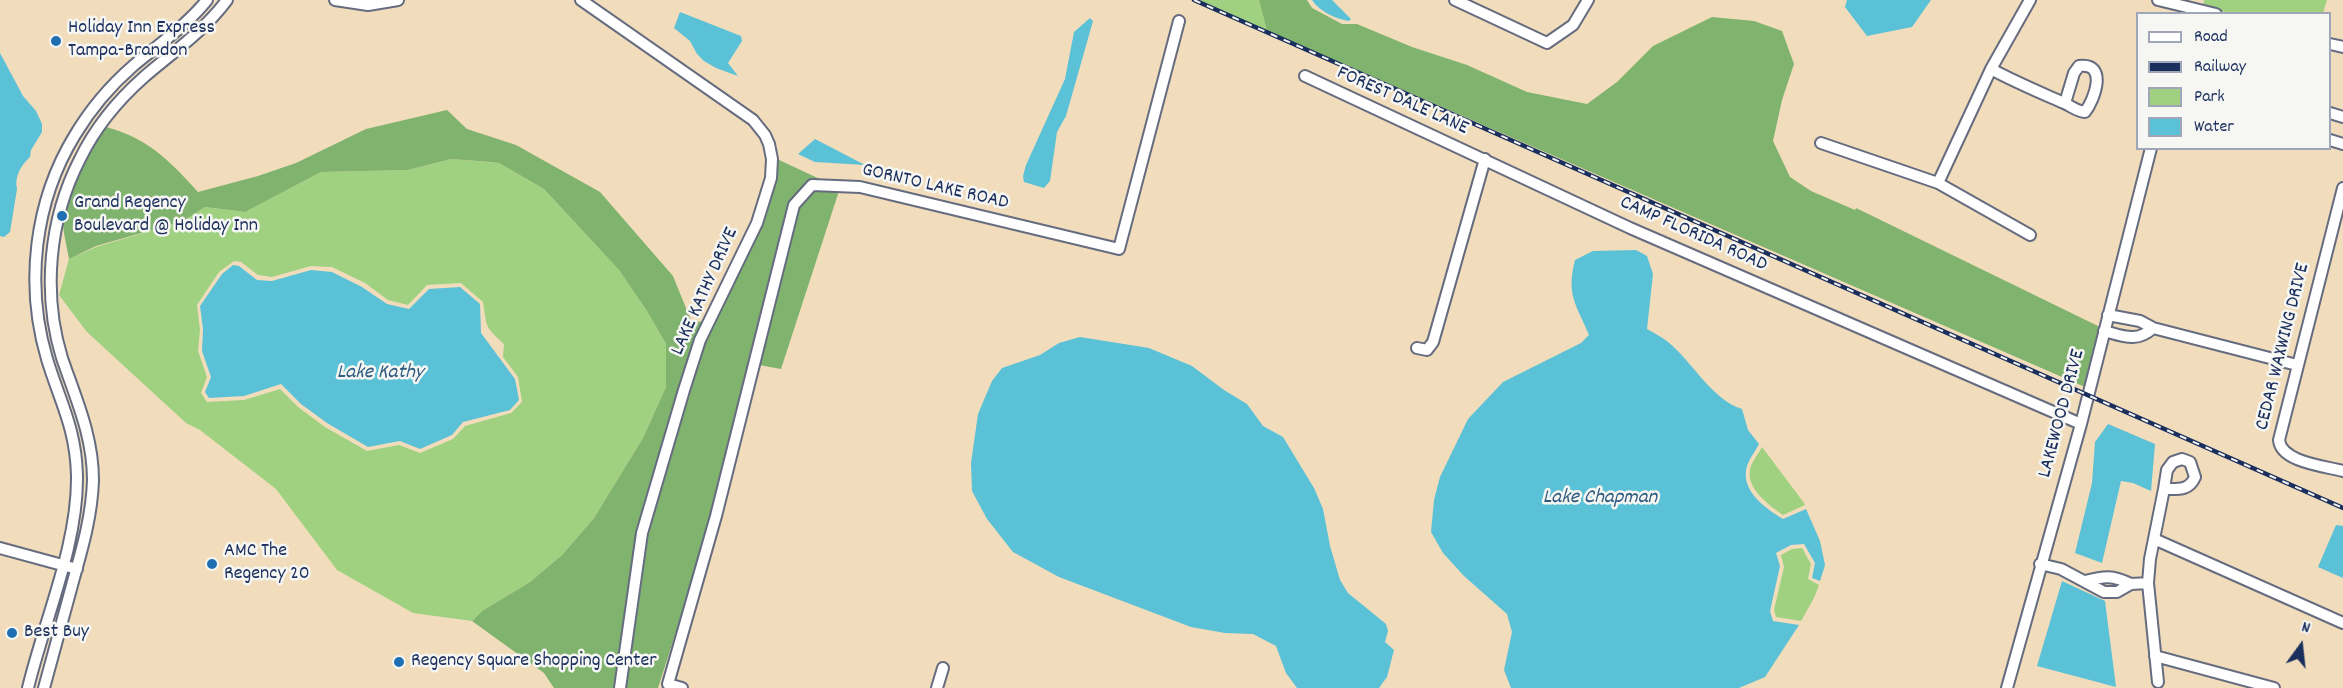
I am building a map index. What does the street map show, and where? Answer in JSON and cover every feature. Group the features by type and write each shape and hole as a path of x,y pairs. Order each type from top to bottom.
{"street":[{"path":"207,0 190,19 132,67 101,99 69,144 46,202 36,254 37,310 48,361 68,416 75,444 77,477 74,517 29,686 45,687 89,521 93,480 90,444 83,414 57,339 52,306 52,255 61,207 79,160 109,113 144,77 198,33 227,0"},
{"path":"335,0 368,4 398,0"},
{"name":"LAKE KATHY DRIVE","path":"580,0 753,120 765,135 772,159 771,178 761,213 700,340 651,503 638,555 620,688"},
{"path":"1459,1 1546,43 1573,25 1588,0"},
{"path":"1938,183 1991,69 2030,0"},
{"path":"2158,0 2208,12"},
{"name":"GORNTO LAKE ROAD","path":"682,688 668,684 716,516 794,205 812,185 860,187 1119,249 1179,21"},
{"path":"1991,69 2029,89 2065,103"},
{"name":"FOREST DALE LANE","path":"1305,76 1485,159"},
{"path":"1821,143 1938,183 2030,235"},
{"name":"LAKEWOOD DRIVE","path":"2007,688 2080,424 2150,150"},
{"path":"1417,348 1427,350 1433,342 1485,159"},
{"name":"CAMP FLORIDA ROAD","path":"1485,159 1630,228 2080,424"},
{"name":"CEDAR WAXWING DRIVE","path":"2343,188 2280,431 2279,446 2286,455 2292,458 2343,471"},
{"path":"2108,315 2140,321 2153,328 2297,365"},
{"path":"2104,331 2131,338 2144,336 2153,328"},
{"path":"75,444 90,444"},
{"path":"2158,682 2148,584 2164,489"},
{"path":"2154,539 2343,622"},
{"path":"0,548 77,569"},
{"path":"2040,564 2061,569 2085,581 2106,576 2119,578 2131,584 2148,584"},
{"path":"2155,656 2274,688"},
{"path":"937,688 943,668"}],"green space":[{"path":"1196,0 1259,0 1267,31"},
{"path":"1259,0 1307,0 1312,8 1342,24 1357,24 1412,47 1467,65 1527,92 1587,104 1617,82 1653,46 1712,17 1754,21 1782,31 1794,64 1782,100 1773,141 1790,177 1811,191 1855,210 1856,208 2100,327 2085,387 1267,31"},
{"path":"2204,0 2327,0 2323,12 2226,12 2203,6"},
{"path":"447,110 467,129 516,145 600,192 673,276 692,323 703,321 634,555 616,688 554,688 544,673 472,621 482,611 530,582 562,555 594,518 643,438 666,387 666,344 647,311 619,270 544,189 499,163 451,159 408,170 321,172 245,212 205,207 183,221 96,246 69,259 63,227 65,207 80,170 93,145 106,127 146,144 178,170 198,192 296,163 366,129"},
{"path":"451,159 499,163 544,189 619,270 666,344 666,387 643,438 594,518 562,555 530,582 482,611 472,621 413,613 337,570 276,489 200,430 186,423 87,332 59,295 69,259 96,247 183,221 205,207 245,212 321,172 408,170","holes":["234,261 241,262 258,275 272,277 311,266 332,267 365,283 388,300 408,305 427,285 461,283 483,302 488,326 504,344 503,357 518,377 522,402 511,413 465,426 453,439 420,453 399,445 367,451 325,427 298,407 280,389 244,400 207,402 201,393 207,377 198,351 200,330 197,305 219,272"]},
{"path":"777,159 824,181 791,201 711,515 686,605 658,688 625,688 647,534 655,504 704,342 765,215 775,179"},
{"path":"813,190 839,191 781,369 759,365 798,207"},
{"path":"1762,447 1805,505 1783,515 1755,490 1750,469"},
{"path":"1802,548 1811,564 1808,579 1819,585 1801,621 1776,617 1774,610 1784,567 1781,555 1792,549"}],"water":[{"path":"1312,0 1332,0 1351,19 1344,20 1328,14"},
{"path":"1847,0 1931,0 1912,27 1867,36 1845,7"},
{"path":"680,12 741,36 742,41 728,63 738,76 716,68 697,54 690,41 674,28"},
{"path":"1090,18 1093,21 1066,116 1057,132 1050,181 1044,188 1024,182 1026,165 1065,79 1074,32"},
{"path":"0,53 23,96 36,111 42,124 42,132 31,150 30,157 17,176 10,232 4,237 0,236"},
{"path":"815,139 865,165 815,162 798,154"},
{"name":"Lake Chapman","path":"1636,250 1647,256 1653,274 1647,329 1676,349 1721,398 1742,409 1748,430 1759,444 1747,467 1748,486 1757,500 1783,519 1806,509 1820,541 1825,565 1820,581 1812,578 1815,563 1804,544 1791,545 1776,553 1780,566 1770,611 1773,621 1799,625 1765,677 1739,688 1511,688 1504,670 1512,632 1507,614 1464,576 1443,553 1431,532 1434,500 1440,477 1468,419 1503,382 1581,343 1589,335 1576,307 1572,291 1572,272 1575,260 1593,251"},
{"name":"Lake Kathy","path":"233,265 239,266 257,280 272,281 311,270 332,272 362,287 387,304 409,309 429,289 460,287 480,304 481,333 515,379 519,400 510,410 463,422 452,435 420,449 400,441 368,447 327,423 301,404 281,384 244,396 209,398 205,392 211,377 202,351 203,329 200,306 222,274"},
{"path":"1080,337 1149,348 1192,366 1247,404 1263,426 1283,437 1314,488 1323,509 1330,546 1340,580 1348,593 1386,624 1388,631 1385,642 1394,650 1387,677 1379,688 1297,688 1286,673 1276,646 1253,634 1225,633 1191,627 1059,577 1013,552 987,519 972,491 971,463 978,414 992,381 1002,368 1040,355 1059,343"},
{"path":"2108,424 2155,444 2151,491 2133,483 2121,481 2102,563 2075,553 2092,483 2095,442"},
{"path":"2336,525 2343,526 2343,578 2318,567"},
{"path":"2062,581 2105,601 2116,687 2037,666"}],"railway":[{"path":"1194,0 2343,508"}],"place":[{"name":"Holiday Inn Express Tampa-Brandon","path":"56,41"},
{"name":"Grand Regency Boulevard @ Holiday Inn","path":"62,216"},
{"name":"AMC The Regency 20","path":"212,564"},
{"name":"Best Buy","path":"12,633"},
{"name":"Regency Square Shopping Center","path":"399,662"}]}
